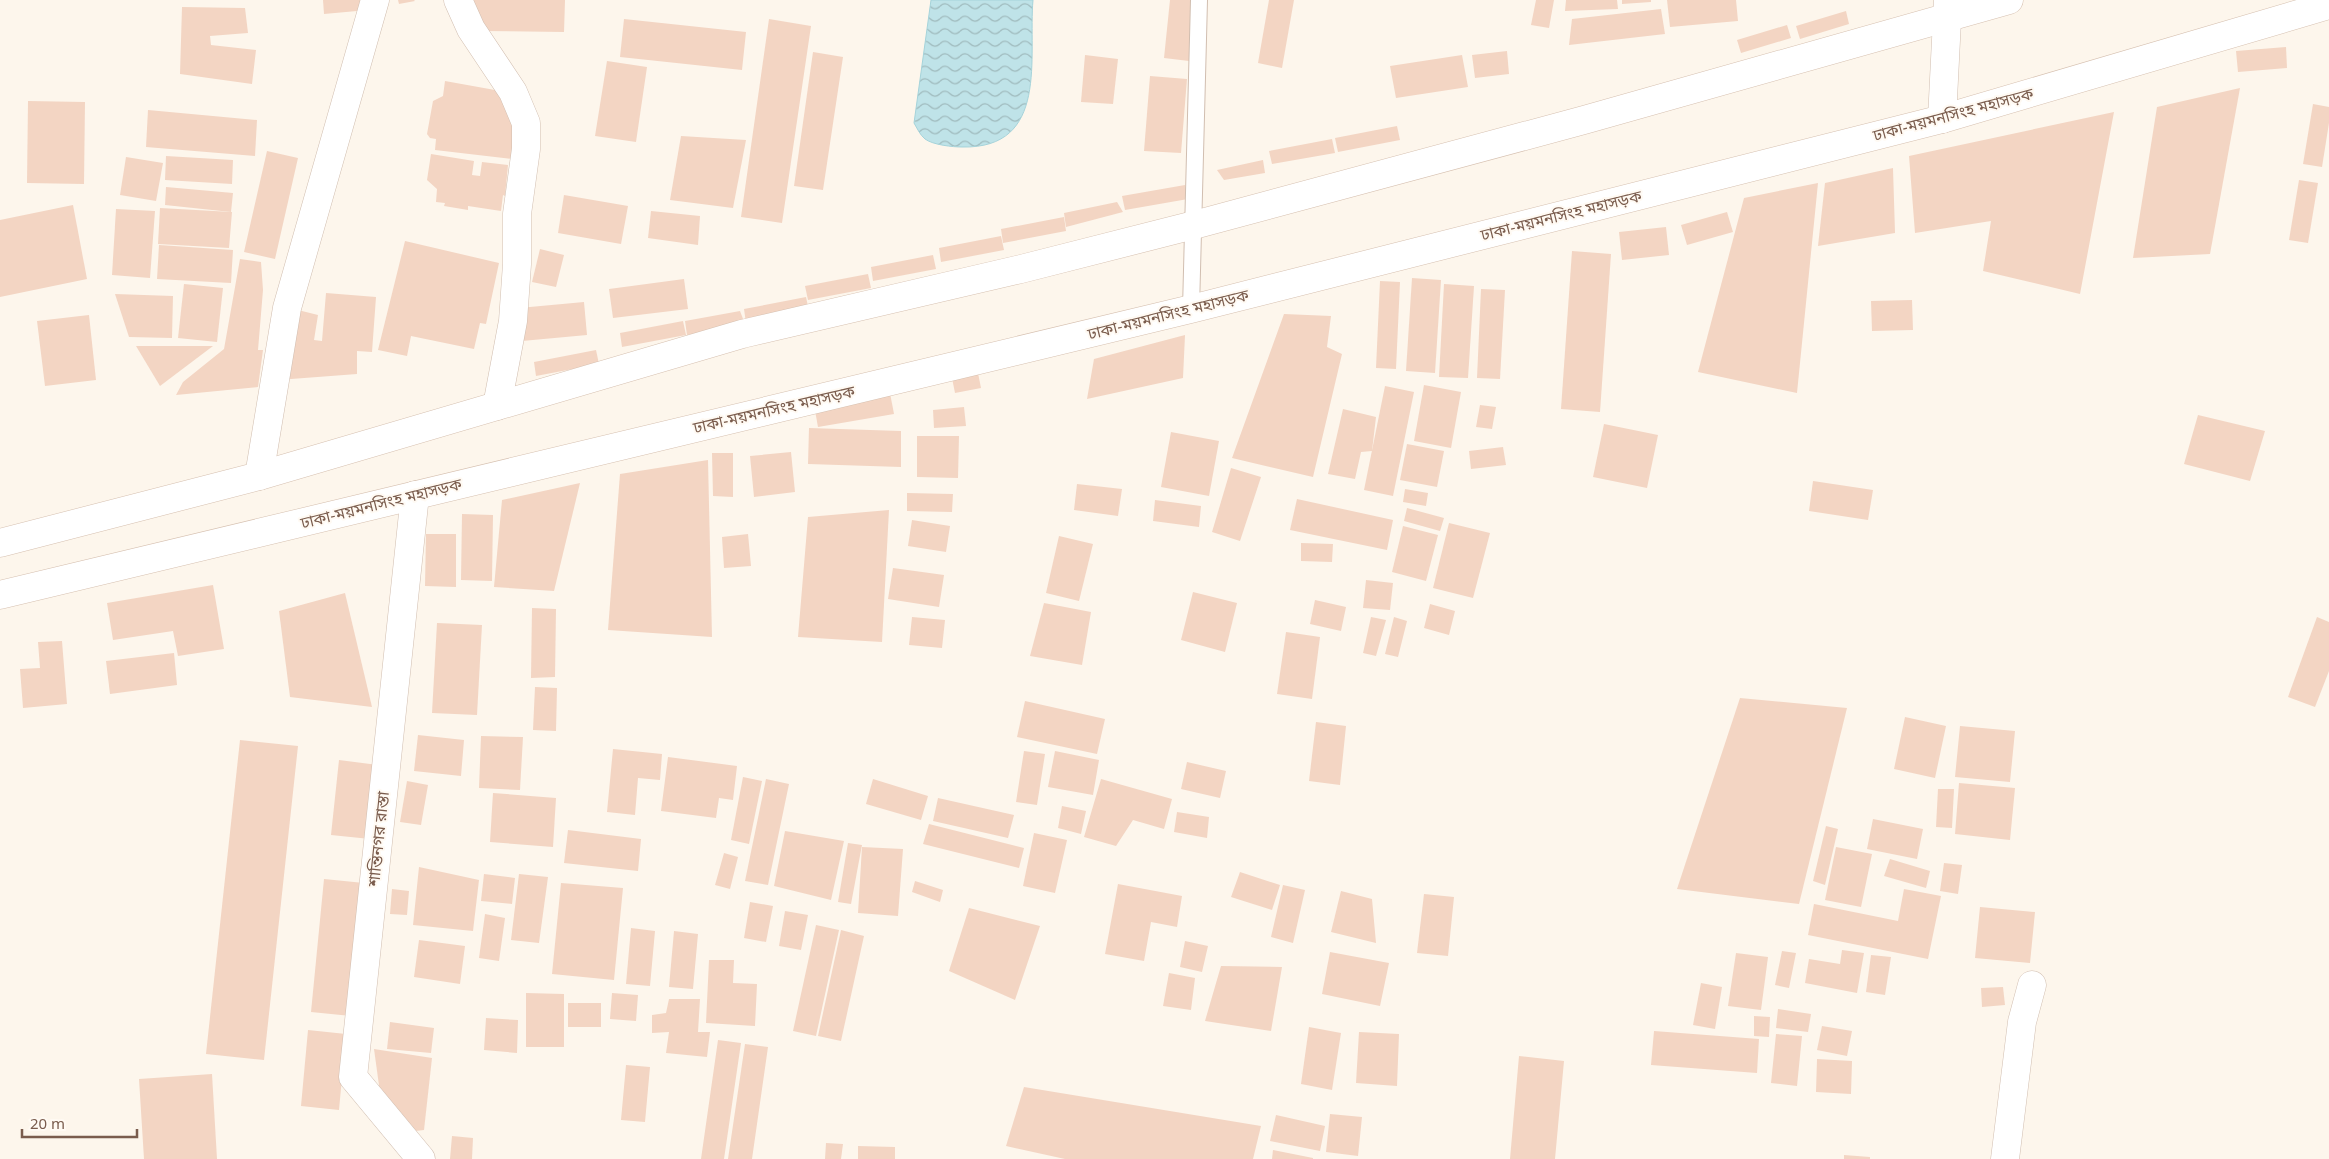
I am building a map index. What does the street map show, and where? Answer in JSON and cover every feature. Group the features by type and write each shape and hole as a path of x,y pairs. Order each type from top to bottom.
{"main road":[{"path":"259,476 287,308 375,0"},
{"path":"458,0 471,29 513,92 526,123 526,149 517,214 517,264 513,321 497,406"},
{"path":"0,544 259,476 742,334 1021,269 1194,225 1584,120 1947,8 2009,0"},
{"name":"ঢাকা-ময়মনসিংহ মহাসড়ক","path":"0,595 1191,309 1942,119 2329,5"},
{"path":"1942,119 1947,8"},
{"name":"শান্তিনগর রাস্তা","path":"415,495 353,1077 421,1159"},
{"path":"2004,1159 2022,1022 2032,985"}],"lane":[{"path":"1191,309 1199,0"}],"water":[{"path":"931,0 1033,0 1032,72 1029,95 1022,116 1010,133 990,144 962,147 938,144 925,139 914,123"}],"building":[{"path":"323,0 367,0 368,10 324,14"},
{"path":"398,0 414,0 415,1 399,4"},
{"path":"473,0 565,0 564,32 483,31"},
{"path":"1170,0 1195,0 1189,61 1164,58"},
{"path":"1269,0 1294,0 1282,68 1258,63"},
{"path":"1536,0 1554,0 1549,28 1531,25"},
{"path":"1566,0 1617,0 1618,9 1565,11"},
{"path":"1622,0 1651,0 1651,2 1622,4"},
{"path":"1667,0 1736,0 1738,21 1670,27"},
{"path":"182,7 245,8 248,33 210,36 211,45 256,50 252,84 180,74"},
{"path":"1661,9 1665,34 1569,45 1572,19"},
{"path":"1846,11 1849,24 1800,39 1796,26"},
{"path":"624,19 746,32 742,70 620,57"},
{"path":"769,19 811,26 782,223 741,217"},
{"path":"1787,25 1791,38 1741,53 1737,40"},
{"path":"2286,47 2287,68 2238,72 2236,51"},
{"path":"1507,51 1509,74 1475,78 1472,55"},
{"path":"813,52 843,57 823,190 794,186"},
{"path":"1085,55 1118,59 1113,104 1081,102"},
{"path":"1462,55 1468,87 1396,98 1390,66"},
{"path":"607,61 647,67 636,142 595,136"},
{"path":"1150,76 1187,79 1181,153 1144,151"},
{"path":"445,81 506,92 516,131 513,159 435,150 436,139 430,138 427,134 433,101 443,96"},
{"path":"2240,88 2210,254 2133,258 2157,107"},
{"path":"28,101 85,102 84,184 27,183"},
{"path":"2313,104 2329,107 2329,123 2322,167 2303,164"},
{"path":"148,110 257,120 255,156 146,147"},
{"path":"2114,112 2080,294 1983,271 1991,221 1915,233 1909,156"},
{"path":"1397,126 1400,140 1338,152 1335,138"},
{"path":"681,136 746,140 733,208 670,200"},
{"path":"1332,139 1335,153 1272,164 1269,151"},
{"path":"267,151 298,158 275,259 244,252"},
{"path":"431,154 474,161 472,175 480,176 482,162 508,165 505,196 503,195 501,211 468,206 468,210 444,206 445,203 436,202 437,189 427,180"},
{"path":"166,156 233,160 232,184 165,180"},
{"path":"126,157 163,163 156,201 120,195"},
{"path":"1263,160 1265,173 1224,180 1217,170"},
{"path":"1893,168 1895,233 1818,246 1825,183"},
{"path":"2299,180 2318,183 2308,243 2289,240"},
{"path":"1818,183 1797,393 1698,372 1744,198"},
{"path":"1185,185 1188,199 1125,210 1122,196"},
{"path":"166,187 233,193 231,212 165,205"},
{"path":"564,195 628,206 621,244 558,233"},
{"path":"1117,202 1123,212 1066,227 1064,213"},
{"path":"73,205 87,279 0,297 0,220"},
{"path":"160,208 232,212 229,248 158,244"},
{"path":"116,209 155,211 150,278 112,275"},
{"path":"651,211 700,216 698,245 648,238"},
{"path":"1727,212 1733,232 1687,245 1681,225"},
{"path":"1064,217 1066,231 1003,243 1001,229"},
{"path":"1666,227 1669,255 1622,260 1619,232"},
{"path":"1001,236 1004,250 941,262 939,248"},
{"path":"405,241 499,263 486,324 480,323 474,349 411,336 407,356 378,350"},
{"path":"159,245 233,250 231,283 157,279"},
{"path":"540,249 564,255 556,287 532,282"},
{"path":"1572,251 1611,254 1600,412 1561,409"},
{"path":"933,255 936,269 873,281 871,267"},
{"path":"240,259 261,262 263,290 258,350 263,350 258,387 176,395 183,382 224,349"},
{"path":"868,274 871,288 808,300 805,286"},
{"path":"1412,278 1441,280 1435,373 1406,371"},
{"path":"684,279 688,309 613,318 609,289"},
{"path":"1380,281 1400,282 1396,369 1376,368"},
{"path":"184,284 223,288 217,342 178,338"},
{"path":"1444,284 1474,286 1468,378 1439,377"},
{"path":"1481,289 1505,290 1500,379 1477,378"},
{"path":"326,293 376,297 372,352 357,351 357,374 278,380 294,309 318,315 314,340 322,341"},
{"path":"115,294 173,296 172,338 129,337"},
{"path":"806,297 809,311 746,323 744,309"},
{"path":"1912,300 1913,330 1872,331 1871,301"},
{"path":"584,302 587,335 522,341 519,308"},
{"path":"740,311 745,324 687,335 685,321"},
{"path":"1284,314 1331,316 1327,347 1342,354 1313,477 1232,458"},
{"path":"89,315 96,380 45,386 37,321"},
{"path":"683,321 686,335 622,347 620,333"},
{"path":"1185,335 1183,378 1087,399 1094,359"},
{"path":"136,346 213,346 160,386"},
{"path":"596,350 599,364 536,376 534,362"},
{"path":"977,368 981,388 955,393 951,373"},
{"path":"1424,385 1461,392 1451,448 1414,441"},
{"path":"1385,386 1414,392 1393,496 1364,490"},
{"path":"890,393 894,414 818,427 814,405"},
{"path":"1480,405 1496,407 1492,429 1476,427"},
{"path":"964,407 966,426 934,428 933,410"},
{"path":"1343,409 1376,417 1372,451 1361,452 1355,479 1328,474"},
{"path":"2198,415 2265,431 2250,481 2184,464"},
{"path":"1604,424 1658,435 1647,488 1593,477"},
{"path":"809,428 901,431 901,467 808,464"},
{"path":"1171,432 1219,441 1209,496 1161,487"},
{"path":"917,436 959,436 958,478 917,477"},
{"path":"1407,444 1444,451 1437,487 1400,480"},
{"path":"1503,447 1506,465 1471,469 1469,451"},
{"path":"791,452 795,492 754,497 750,456"},
{"path":"712,453 733,453 733,497 713,496"},
{"path":"708,460 712,637 608,630 620,474"},
{"path":"1231,468 1261,477 1240,541 1212,532"},
{"path":"1813,481 1873,490 1868,520 1809,511"},
{"path":"580,483 554,591 494,587 502,500"},
{"path":"1077,484 1122,489 1118,516 1074,510"},
{"path":"1405,489 1428,493 1426,506 1403,502"},
{"path":"907,493 953,494 952,512 907,511"},
{"path":"1297,499 1393,520 1387,550 1290,530"},
{"path":"1155,500 1201,506 1199,527 1153,521"},
{"path":"1407,508 1444,518 1440,531 1404,521"},
{"path":"889,510 882,642 798,637 808,517"},
{"path":"462,514 493,515 492,581 461,580"},
{"path":"912,520 950,526 946,552 908,546"},
{"path":"1449,523 1490,533 1473,598 1433,588"},
{"path":"1403,526 1438,535 1426,581 1392,572"},
{"path":"426,534 456,534 456,587 425,586"},
{"path":"748,534 751,566 724,568 722,537"},
{"path":"1059,536 1093,544 1079,601 1046,593"},
{"path":"1301,543 1333,544 1332,562 1301,561"},
{"path":"893,568 944,575 939,607 888,599"},
{"path":"1366,580 1393,583 1390,610 1363,608"},
{"path":"213,585 224,649 178,656 173,631 113,640 107,603"},
{"path":"1193,592 1237,603 1225,652 1181,640"},
{"path":"345,593 372,707 290,697 279,611"},
{"path":"1315,600 1346,607 1341,631 1310,624"},
{"path":"1044,603 1091,612 1082,665 1030,656"},
{"path":"1430,604 1455,611 1449,635 1424,628"},
{"path":"532,608 556,609 555,677 531,678"},
{"path":"912,617 945,620 942,648 909,645"},
{"path":"1371,617 1386,620 1376,656 1363,653"},
{"path":"1394,617 1407,621 1398,657 1385,654"},
{"path":"2317,617 2329,622 2329,671 2315,707 2288,697"},
{"path":"437,623 482,625 477,715 432,713"},
{"path":"1286,632 1320,637 1312,699 1277,694"},
{"path":"62,641 67,704 23,708 20,669 40,668 38,642"},
{"path":"174,653 177,685 110,694 106,661"},
{"path":"535,687 557,688 556,731 533,730"},
{"path":"1740,698 1847,708 1799,904 1677,889"},
{"path":"1025,701 1105,719 1097,754 1017,737"},
{"path":"1905,717 1946,726 1935,778 1894,769"},
{"path":"1316,722 1346,726 1340,785 1309,781"},
{"path":"1960,726 2015,731 2010,782 1955,777"},
{"path":"418,735 464,740 461,776 414,771"},
{"path":"481,736 523,737 520,790 479,788"},
{"path":"240,740 298,746 264,1060 206,1054"},
{"path":"613,749 662,754 660,780 638,778 635,815 607,812"},
{"path":"1024,751 1045,754 1037,805 1016,802"},
{"path":"1055,751 1099,760 1093,795 1048,787"},
{"path":"668,757 737,766 733,800 719,798 716,818 661,811"},
{"path":"339,760 378,765 370,839 331,835"},
{"path":"1187,762 1226,771 1220,798 1181,789"},
{"path":"743,777 762,781 749,844 731,840"},
{"path":"766,779 789,784 768,885 745,881"},
{"path":"873,779 928,796 921,820 866,804"},
{"path":"1101,779 1172,799 1164,829 1133,820 1116,846 1084,837"},
{"path":"407,781 428,785 421,825 400,822"},
{"path":"1959,783 2015,788 2010,840 1955,834"},
{"path":"1938,789 1954,789 1952,828 1936,827"},
{"path":"493,793 556,798 553,847 490,842"},
{"path":"938,798 1014,815 1008,838 933,821"},
{"path":"1062,806 1086,811 1081,834 1058,828"},
{"path":"1177,812 1209,817 1207,838 1174,832"},
{"path":"1873,819 1923,829 1917,859 1867,849"},
{"path":"929,824 1024,848 1019,868 923,844"},
{"path":"1826,826 1838,829 1825,885 1813,881"},
{"path":"568,830 641,839 638,871 564,863"},
{"path":"785,831 844,841 831,900 774,886"},
{"path":"1034,833 1067,840 1055,893 1023,886"},
{"path":"848,843 862,845 851,904 838,902"},
{"path":"862,847 903,849 898,916 858,913"},
{"path":"1836,847 1872,854 1861,907 1825,900"},
{"path":"724,853 738,857 730,889 715,885"},
{"path":"1890,859 1930,871 1926,888 1884,876"},
{"path":"1944,863 1962,865 1958,894 1940,891"},
{"path":"419,867 479,880 473,931 413,925"},
{"path":"1240,872 1280,885 1272,910 1231,897"},
{"path":"484,874 515,878 512,904 481,901"},
{"path":"519,874 548,877 539,943 511,940"},
{"path":"324,879 364,883 351,1016 311,1012"},
{"path":"915,881 943,890 940,902 912,892"},
{"path":"561,883 623,888 614,980 552,974"},
{"path":"1118,884 1182,896 1177,927 1151,922 1144,961 1105,954"},
{"path":"1283,885 1305,890 1293,943 1271,937"},
{"path":"392,889 409,891 407,915 390,914"},
{"path":"1904,889 1941,896 1928,959 1808,935 1814,904 1898,921"},
{"path":"1341,891 1372,899 1376,943 1331,932"},
{"path":"1424,894 1454,897 1448,956 1417,953"},
{"path":"750,902 773,906 766,942 744,938"},
{"path":"1980,907 2035,912 2030,963 1975,958"},
{"path":"969,908 1040,926 1015,1000 949,971"},
{"path":"785,911 808,915 801,950 779,946"},
{"path":"485,914 505,918 499,961 479,958"},
{"path":"816,925 839,930 816,1036 793,1031"},
{"path":"631,928 655,931 650,986 626,984"},
{"path":"841,930 864,936 841,1041 818,1036"},
{"path":"674,931 698,934 693,989 669,987"},
{"path":"419,940 465,946 460,984 414,977"},
{"path":"1185,941 1208,946 1202,972 1180,967"},
{"path":"1842,950 1864,953 1857,993 1805,983 1809,959 1840,964"},
{"path":"1782,951 1796,953 1789,988 1775,985"},
{"path":"1330,952 1389,963 1380,1006 1322,994"},
{"path":"1736,953 1768,957 1761,1010 1728,1006"},
{"path":"1871,955 1891,957 1885,995 1866,992"},
{"path":"709,960 734,960 733,983 757,984 755,1026 706,1023"},
{"path":"1221,966 1282,967 1271,1031 1205,1021"},
{"path":"1169,973 1195,978 1191,1010 1163,1006"},
{"path":"1701,983 1722,987 1715,1029 1693,1025"},
{"path":"2003,987 2005,1005 1982,1007 1981,988"},
{"path":"526,993 564,994 564,1047 526,1047"},
{"path":"612,993 638,995 636,1021 610,1019"},
{"path":"669,999 700,999 698,1032 710,1032 707,1057 666,1053 669,1032 652,1033 652,1015 666,1013"},
{"path":"568,1003 601,1003 601,1027 568,1027"},
{"path":"1778,1009 1811,1014 1808,1032 1776,1028"},
{"path":"1754,1016 1770,1017 1769,1037 1754,1036"},
{"path":"486,1018 518,1020 517,1053 484,1050"},
{"path":"390,1022 434,1028 431,1053 387,1049"},
{"path":"1822,1026 1852,1031 1847,1056 1817,1050"},
{"path":"1309,1027 1341,1033 1332,1090 1301,1084"},
{"path":"308,1030 346,1034 339,1110 301,1106"},
{"path":"1654,1031 1759,1039 1757,1073 1651,1065"},
{"path":"1359,1032 1399,1034 1397,1086 1356,1083"},
{"path":"1776,1034 1802,1036 1797,1086 1771,1083"},
{"path":"718,1040 741,1043 724,1159 701,1159"},
{"path":"745,1044 768,1047 752,1159 728,1159"},
{"path":"374,1049 432,1058 424,1130 407,1132 381,1100"},
{"path":"1519,1056 1564,1061 1555,1159 1510,1159"},
{"path":"1817,1059 1852,1061 1851,1094 1816,1092"},
{"path":"626,1065 650,1067 645,1122 621,1120"},
{"path":"212,1074 217,1159 144,1159 139,1079"},
{"path":"1024,1087 1261,1126 1253,1159 1065,1159 1006,1146"},
{"path":"1330,1114 1362,1117 1358,1156 1326,1152"},
{"path":"1276,1115 1325,1126 1320,1151 1270,1141"},
{"path":"452,1136 473,1138 472,1159 450,1159"},
{"path":"826,1143 843,1144 841,1159 825,1159"},
{"path":"858,1146 895,1147 895,1159 858,1159"},
{"path":"1273,1150 1313,1158 1313,1159 1272,1159"},
{"path":"1844,1155 1870,1157 1870,1159 1844,1159"}]}
